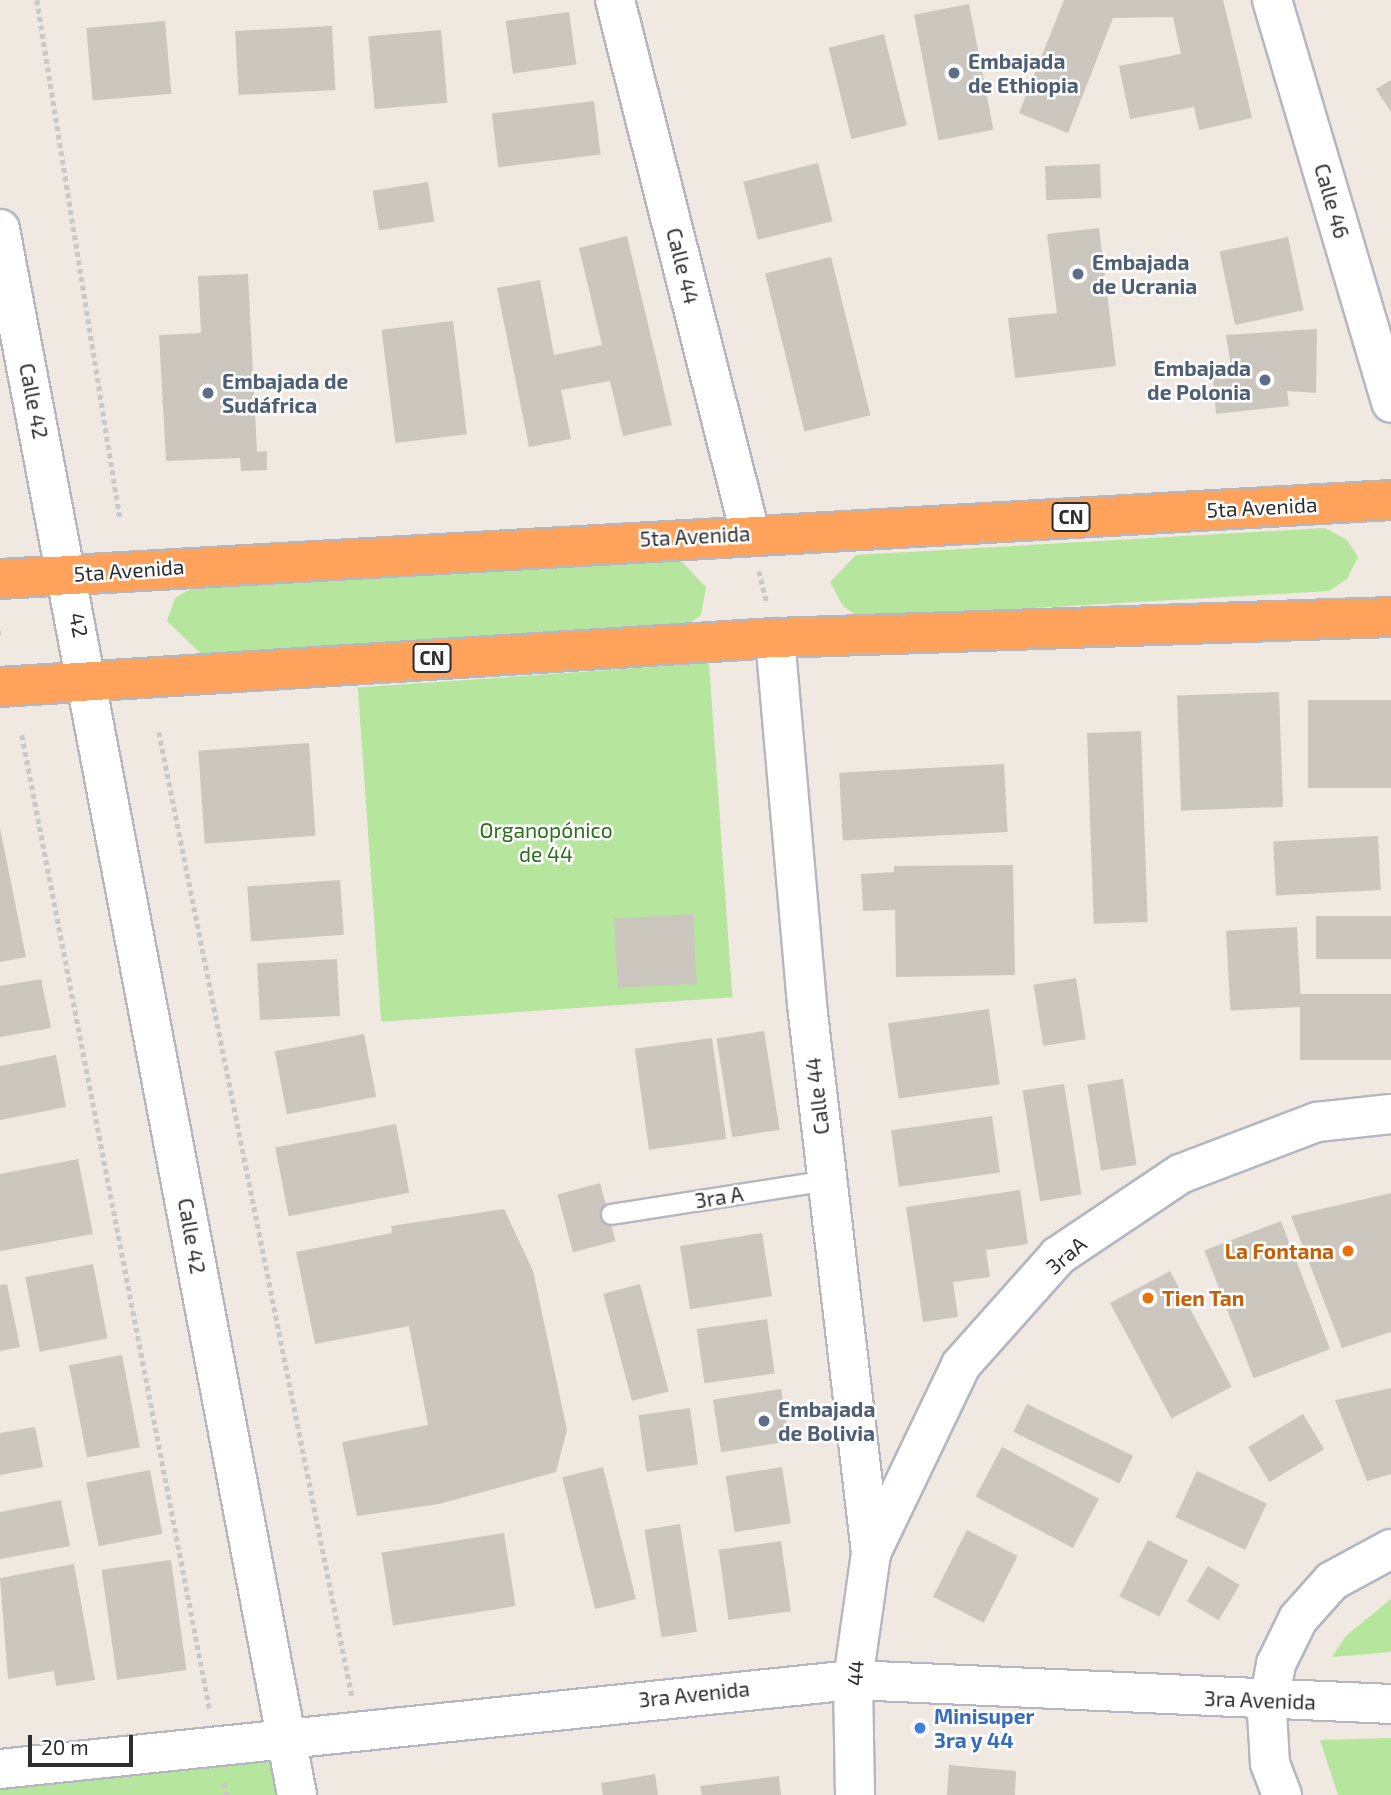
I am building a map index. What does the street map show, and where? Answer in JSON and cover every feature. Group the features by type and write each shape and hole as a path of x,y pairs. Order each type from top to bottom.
{"highway":[{"name":"5ta Avenida","path":"0,579 750,533 1391,500"},
{"name":"CN","path":"0,687 89,677 775,638 1391,617"}],"street":[{"name":"Calle 44","path":"615,0 750,533"},
{"name":"Calle 46","path":"1272,0 1391,403"},
{"name":"Calle 42","path":"0,229 68,573"},
{"name":"42","path":"68,573 89,677"},
{"name":"Calle 44","path":"775,638 827,1180 871,1553"},
{"name":"Calle 42","path":"89,677 297,1795"},
{"name":"3raA","path":"871,1553 961,1365 1058,1256 1180,1174 1317,1122 1391,1114"},
{"path":"1282,1795 1270,1763 1269,1701 1276,1664 1298,1619 1332,1581 1391,1549"},
{"name":"44","path":"855,1795 853,1680 871,1553"},
{"name":"3ra Avenida","path":"0,1769 853,1680 1269,1701 1391,1704"}],"lane":[{"name":"3ra A","path":"611,1214 827,1180"}],"path":[{"path":"37,0 120,519"},
{"path":"750,533 775,638"},
{"path":"159,732 359,1731"},
{"path":"22,734 227,1795"}],"green space":[{"path":"1325,528 1347,540 1358,557 1347,579 1329,591 860,618 843,606 830,582 856,555"},
{"path":"679,559 706,587 701,615 683,628 201,654 167,621 175,598 197,585"},
{"name":"Organopónico de 44","path":"709,663 732,997 381,1022 358,688"},
{"path":"1391,1599 1391,1652 1332,1657 1346,1636"},
{"path":"1391,1738 1391,1795 1338,1795 1320,1740"},
{"path":"287,1740 297,1795 0,1795 0,1769"}],"building":[{"path":"1064,0 1223,0 1252,118 1199,130 1194,107 1130,119 1119,66 1181,54 1173,17 1113,18 1068,133 1019,113"},
{"name":"Embajada de Ethiopia","path":"969,4 993,130 938,140 914,15"},
{"path":"569,12 576,64 513,73 506,21"},
{"path":"165,21 171,94 93,101 86,28"},
{"path":"332,26 335,90 238,95 235,31"},
{"path":"441,30 447,103 375,109 368,36"},
{"path":"884,34 907,125 851,139 829,48"},
{"path":"1391,80 1391,112 1376,89"},
{"path":"594,101 601,155 498,167 492,114"},
{"path":"818,163 833,221 758,240 743,182"},
{"path":"1100,164 1101,198 1046,200 1045,166"},
{"path":"428,182 434,222 379,230 373,191"},
{"name":"Embajada de Ucrania","path":"1099,228 1116,366 1015,378 1008,318 1057,313 1047,234"},
{"path":"627,236 672,425 623,436 610,381 561,390 571,439 529,447 497,288 540,280 554,355 602,345 579,248"},
{"path":"1288,237 1304,310 1235,325 1220,252"},
{"path":"831,257 870,415 804,432 765,273"},
{"name":"Embajada de Sudáfrica","path":"248,274 257,452 267,451 267,470 241,471 240,458 166,461 159,335 201,333 198,276"},
{"path":"453,321 467,434 395,443 382,330"},
{"name":"Embajada de Polonia","path":"1317,329 1316,393 1287,391 1289,406 1216,414 1212,370 1231,366 1226,335"},
{"path":"1279,692 1283,807 1181,810 1177,696"},
{"path":"1308,700 1391,700 1391,788 1308,788"},
{"path":"1141,731 1148,922 1094,924 1087,733"},
{"path":"309,743 315,836 205,844 198,751"},
{"path":"1004,764 1008,832 843,841 839,773"},
{"path":"0,828 26,957 0,962"},
{"path":"1378,836 1381,890 1276,895 1273,841"},
{"path":"1013,865 1015,975 896,977 895,910 863,911 861,874 894,872 894,866"},
{"path":"340,880 344,935 251,941 247,886"},
{"path":"693,914 697,984 618,988 614,918"},
{"path":"1316,916 1391,916 1391,959 1316,959"},
{"path":"1297,927 1301,1007 1230,1011 1226,931"},
{"path":"337,959 340,1016 260,1020 257,963"},
{"path":"1076,978 1086,1039 1043,1046 1034,985"},
{"path":"41,979 51,1028 0,1037 0,986"},
{"path":"1300,994 1391,994 1391,1060 1300,1060"},
{"path":"989,1009 1000,1084 899,1098 888,1023"},
{"path":"764,1031 780,1130 732,1137 717,1039"},
{"path":"364,1034 376,1097 287,1114 275,1051"},
{"path":"712,1038 726,1139 649,1150 635,1049"},
{"path":"56,1055 66,1107 0,1120 0,1066"},
{"path":"1123,1079 1137,1165 1101,1171 1087,1085"},
{"path":"1064,1084 1082,1195 1040,1201 1023,1091"},
{"path":"992,1116 1000,1172 899,1187 891,1130"},
{"path":"396,1124 409,1193 289,1216 275,1147"},
{"path":"78,1159 93,1234 0,1251 0,1174"},
{"path":"600,1183 616,1241 573,1252 557,1194"},
{"path":"1020,1190 1028,1244 986,1250 990,1277 953,1282 958,1317 923,1322 906,1207"},
{"path":"1391,1193 1391,1332 1342,1348 1291,1216"},
{"path":"504,1209 533,1271 567,1430 556,1472 439,1504 357,1516 342,1442 428,1425 409,1326 315,1344 296,1252 392,1233 391,1226"},
{"path":"1281,1221 1330,1349 1254,1378 1204,1250"},
{"path":"762,1233 772,1296 690,1309 680,1246"},
{"path":"93,1264 108,1339 40,1352 25,1277"},
{"path":"1170,1271 1232,1387 1171,1419 1110,1303"},
{"path":"7,1284 20,1347 0,1351 0,1285"},
{"path":"640,1284 669,1391 632,1401 603,1294"},
{"path":"767,1319 775,1373 704,1383 697,1329"},
{"path":"122,1355 140,1447 87,1458 69,1365"},
{"path":"1391,1388 1391,1474 1367,1481 1335,1400"},
{"path":"781,1389 789,1441 721,1452 713,1400"},
{"path":"1027,1404 1133,1456 1119,1484 1013,1432"},
{"path":"690,1408 698,1464 646,1472 639,1415"},
{"path":"1303,1414 1324,1449 1269,1482 1248,1447"},
{"path":"35,1427 43,1467 0,1475 0,1433"},
{"path":"1002,1447 1099,1499 1073,1548 976,1496"},
{"path":"603,1467 636,1599 595,1609 562,1477"},
{"path":"782,1467 791,1523 735,1532 726,1476"},
{"path":"150,1470 162,1534 99,1546 86,1482"},
{"path":"1197,1471 1267,1504 1245,1550 1175,1517"},
{"path":"61,1500 70,1546 0,1559 0,1512"},
{"path":"680,1524 697,1632 661,1637 644,1530"},
{"path":"967,1530 1018,1556 984,1623 933,1597"},
{"path":"504,1533 516,1606 393,1625 382,1552"},
{"path":"1148,1540 1188,1560 1159,1617 1119,1596"},
{"path":"781,1541 791,1611 728,1620 719,1550"},
{"path":"171,1560 186,1670 117,1680 102,1570"},
{"path":"74,1564 95,1680 56,1686 54,1671 8,1679 0,1578"},
{"path":"1208,1566 1240,1585 1219,1620 1187,1601"},
{"path":"949,1765 1016,1771 1015,1795 947,1795"},
{"path":"655,1774 658,1795 603,1795 601,1783"},
{"path":"779,1776 781,1795 702,1795 700,1786"}],"place":[{"name":"Embajada de Ethiopia","path":"954,73"},
{"name":"Embajada de Ucrania","path":"1078,274"},
{"name":"Embajada de Polonia","path":"1265,380"},
{"name":"Embajada de Sudáfrica","path":"208,393"},
{"name":"La Fontana","path":"1348,1251"},
{"name":"Tien Tan","path":"1148,1298"},
{"name":"Embajada de Bolivia","path":"764,1421"},
{"name":"Minisuper 3ra y 44","path":"920,1728"}]}
